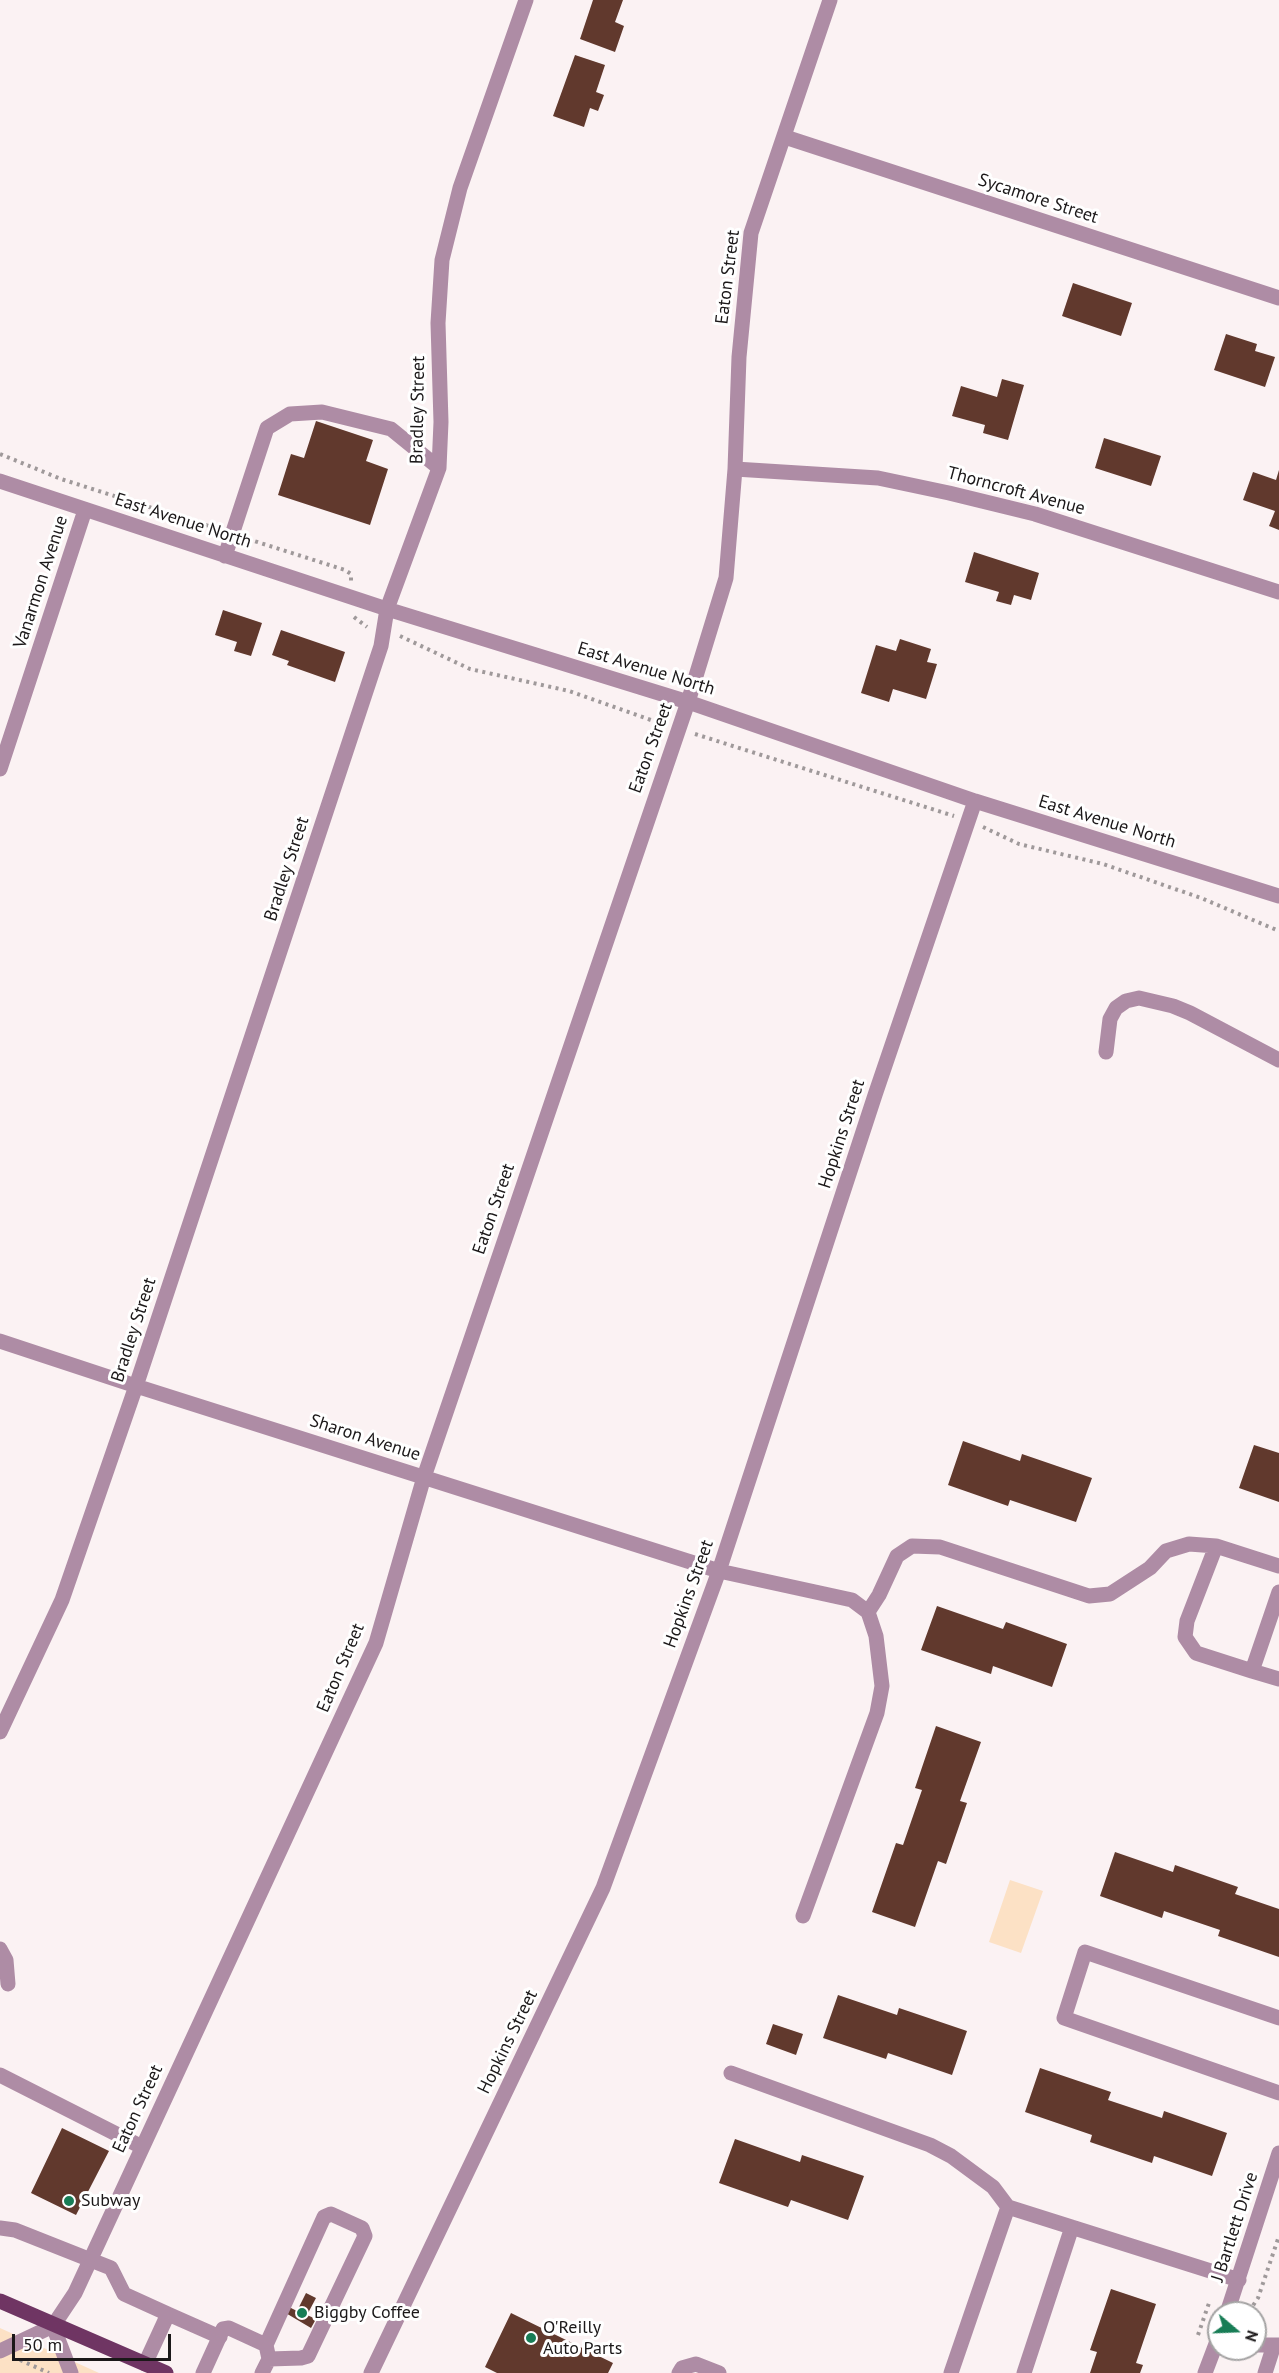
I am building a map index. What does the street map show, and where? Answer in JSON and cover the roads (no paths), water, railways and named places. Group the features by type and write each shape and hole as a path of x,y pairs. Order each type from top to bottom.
{"main road":[{"path":"0,2301 53,2326 166,2373"}],"street":[{"name":"Bradley Street","path":"0,1732 62,1600 136,1386 381,646 387,609 439,468 441,422 438,323 442,260 460,188 526,0"},
{"name":"Eaton Street","path":"53,2326 75,2293 376,1643 424,1477 688,702 726,578 735,469 739,357 751,233 830,0"},
{"name":"Sycamore Street","path":"785,137 1279,298"},
{"path":"225,556 267,428 290,414 322,412 391,429 439,468"},
{"name":"Thorncroft Avenue","path":"735,469 878,478 949,493 1035,514 1279,592"},
{"name":"East Avenue North","path":"0,481 387,609 688,702 975,801 1279,896"},
{"name":"Vanarmon Avenue","path":"0,769 85,510"},
{"name":"Hopkins Street","path":"371,2373 603,1888 719,1570 975,801"},
{"path":"1106,1052 1110,1018 1116,1008 1126,1001 1139,999 1164,1003 1190,1013 1279,1060"},
{"name":"Sharon Avenue","path":"0,1341 719,1570 852,1600 868,1612"},
{"path":"803,1916 877,1713 882,1686 876,1636 868,1612 879,1595 897,1556 912,1546 940,1547 1089,1596 1110,1594 1150,1568 1166,1551 1189,1544 1216,1546 1279,1566"},
{"path":"1216,1546 1187,1621 1185,1637 1196,1653 1279,1679"},
{"path":"1252,1671 1279,1592"},
{"path":"0,1949 6,1960 8,1984"},
{"path":"1279,2018 1085,1952 1064,2018 1279,2093"},
{"path":"731,2073 930,2145 951,2156 993,2187 1008,2206 1239,2280"},
{"path":"0,2075 142,2147"},
{"name":"J Bartlett Drive","path":"1231,2301 1279,2152"},
{"path":"951,2373 1008,2206"},
{"path":"203,2373 224,2329 229,2328 267,2352 308,2356 365,2236 362,2228 332,2214 324,2217 267,2352 262,2373"},
{"path":"1024,2373 1072,2227"},
{"path":"0,2228 15,2230 111,2268 124,2294 220,2337"},
{"path":"145,2364 168,2314"},
{"path":"5,2353 53,2326 71,2373"},
{"path":"1265,2373 1277,2345"},
{"path":"679,2373 682,2368 696,2364 719,2373"}],"place":[{"name":"Subway","path":"69,2201"},
{"name":"Biggby Coffee","path":"302,2313"},
{"name":"O'Reilly Auto Parts","path":"531,2338"}]}
